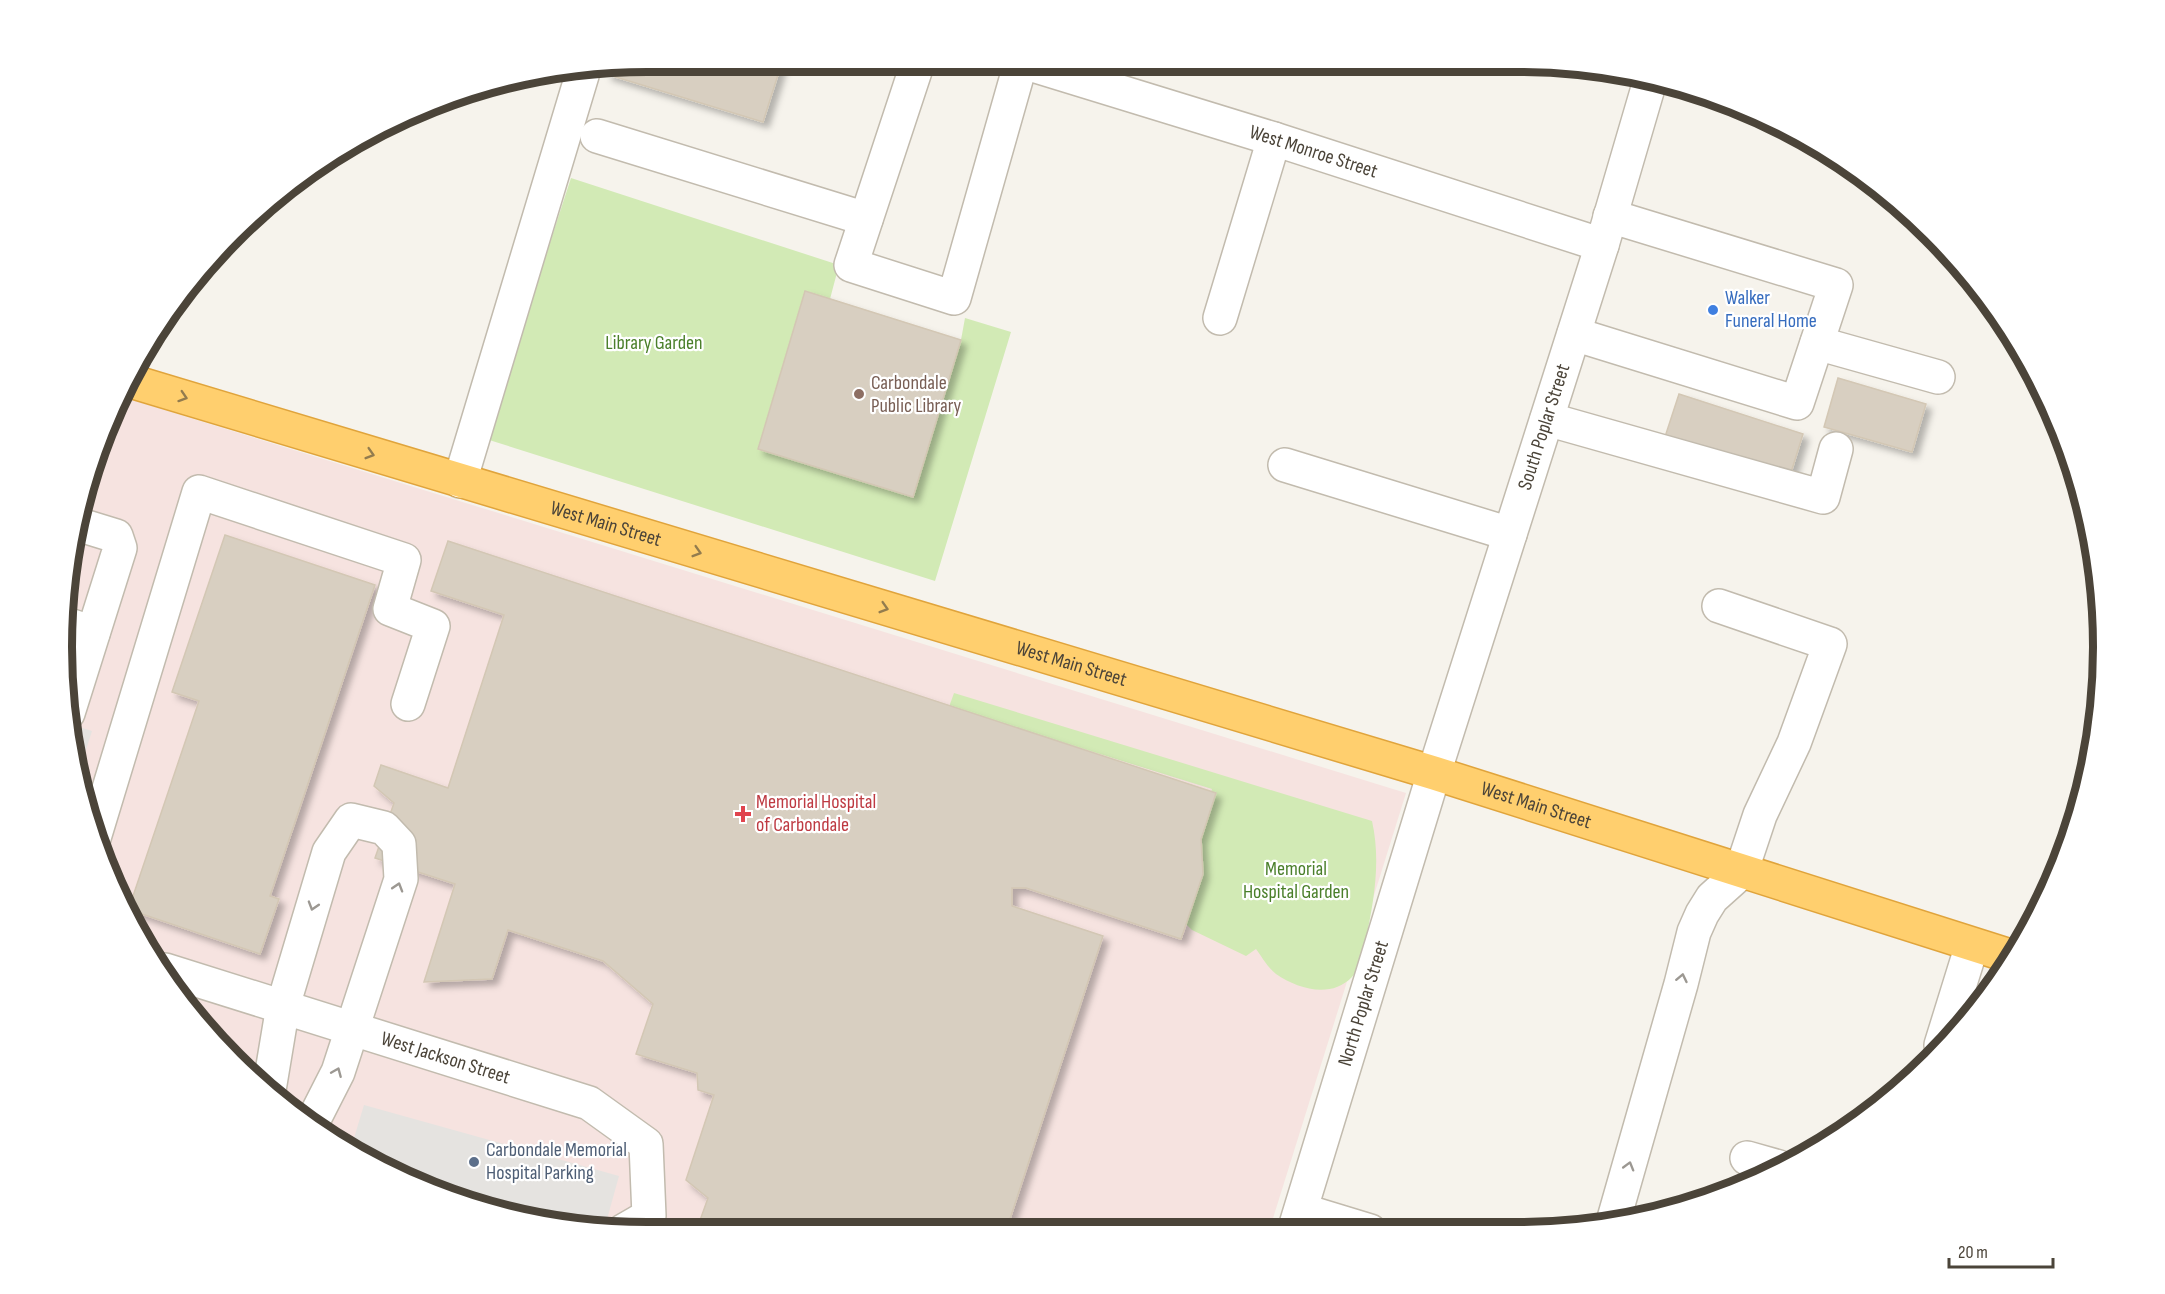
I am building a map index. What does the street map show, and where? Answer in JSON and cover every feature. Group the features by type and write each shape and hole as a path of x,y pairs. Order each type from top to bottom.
{"highway":[{"name":"West Main Street","path":"136,383 1434,774 2003,954"}],"street":[{"path":"915,72 851,265 954,298 1019,72"},
{"name":"West Monroe Street","path":"1055,72 1274,139 1606,231 1836,285 1817,343"},
{"path":"460,481 582,76"},
{"name":"South Poplar Street","path":"1434,774 1574,334 1648,87"},
{"path":"597,136 866,219"},
{"path":"1220,318 1274,139"},
{"path":"1574,334 1797,403 1817,343 1938,377"},
{"path":"1547,418 1823,497 1836,449"},
{"path":"1285,465 1510,534"},
{"path":"99,820 199,492 404,560 390,609 433,626 408,704"},
{"path":"73,673 78,628 120,548 116,536 85,526"},
{"path":"1615,1213 1694,932 1712,898 1741,872 1760,815 1794,743 1830,644 1719,606"},
{"name":"North Poplar Street","path":"1297,1220 1434,774"},
{"path":"270,1080 283,1006 329,852 351,820 384,828 399,844 401,879 338,1072 316,1116"},
{"path":"1945,1031 1972,945"},
{"name":"West Jackson Street","path":"174,973 589,1103 646,1144 636,1222"},
{"path":"1747,1158 1769,1164"}],"shaded area":[{"name":"Memorial Hospital of Carbondale","path":"128,399 1406,793 1272,1222 647,1222 609,1221 535,1211 462,1191 427,1178 359,1145 328,1125 297,1103 240,1054 191,997 169,966 131,901 116,867 92,796 83,759 73,685 72,647 73,609 83,535 103,462"},
{"path":"78,727 92,731 83,759"},
{"name":"Carbondale Memorial Hospital Parking","path":"364,1105 619,1176 607,1221 572,1217 535,1211 462,1191 393,1163 353,1141"}],"green space":[{"name":"Library Garden","path":"571,178 839,265 830,299 805,291 758,449 913,497 961,340 965,318 1011,332 935,581 486,439"},
{"name":"Memorial Hospital Garden","path":"954,693 1372,821 1376,851 1374,895 1363,954 1355,973 1344,984 1334,988 1325,990 1304,987 1276,974 1256,949 1246,956 1192,930 1186,924 1203,868 1189,861 1212,789 949,707"}],"building":[{"path":"647,72 779,72 763,122 606,74"},
{"name":"Carbondale Public Library","path":"805,291 961,340 913,497 758,449"},
{"path":"1838,378 1926,404 1912,452 1824,427"},
{"path":"1679,394 1803,434 1788,482 1663,443"},
{"path":"225,535 375,585 270,896 279,899 260,954 137,912 131,901 199,701 172,692"},
{"path":"448,541 1216,793 1201,839 1203,874 1181,939 1026,888 1012,888 1012,906 1103,936 1009,1222 699,1222 708,1198 686,1180 714,1095 698,1090 697,1073 636,1054 653,1004 603,961 508,930 492,979 424,982 455,884 375,858 394,803 374,786 381,765 448,788 504,615 431,591"}],"place":[{"name":"Walker Funeral Home","path":"1713,310"},
{"name":"Carbondale Public Library","path":"859,394"},
{"name":"Memorial Hospital of Carbondale","path":"743,814"},
{"name":"Carbondale Memorial Hospital Parking","path":"474,1162"}]}
